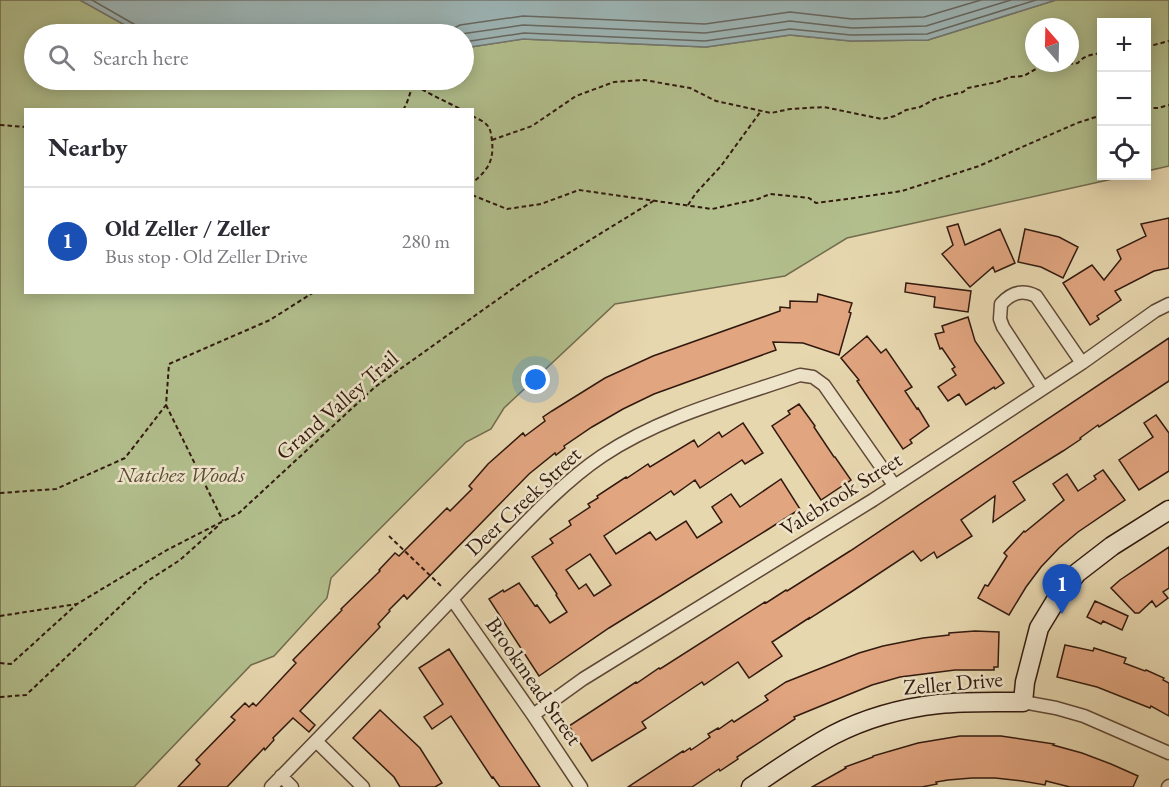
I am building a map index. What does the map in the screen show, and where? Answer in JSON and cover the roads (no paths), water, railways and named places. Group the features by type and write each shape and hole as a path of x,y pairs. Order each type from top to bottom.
{"street":[{"path":"1043,388 1000,319 1001,304 1011,295 1024,292 1036,296 1082,363"},
{"name":"Valebrook Street","path":"533,715 583,679 894,485 1082,363 1155,311 1169,304"},
{"name":"Deer Creek Street","path":"271,787 452,599 561,490 602,456 666,421 800,375 813,377 824,385 894,485"},
{"path":"1023,702 1025,682 1040,628 1056,600 1077,573 1112,546 1169,510"},
{"name":"Brookmead Street","path":"452,599 581,787"},
{"name":"Zeller Drive","path":"751,787 836,734 875,718 939,704 961,702 1023,702 1056,708 1084,716 1169,753"},
{"path":"316,741 363,787"},
{"path":"281,776 292,787"}],"water":[{"path":"80,0 1056,0 928,40 851,41 790,35 706,47 523,39 474,46 474,24 123,24"}],"place":[{"name":"Old Zeller / Zeller","path":"1062,614"}],"park label":[{"name":"Natchez Woods","path":"181,474"}]}
